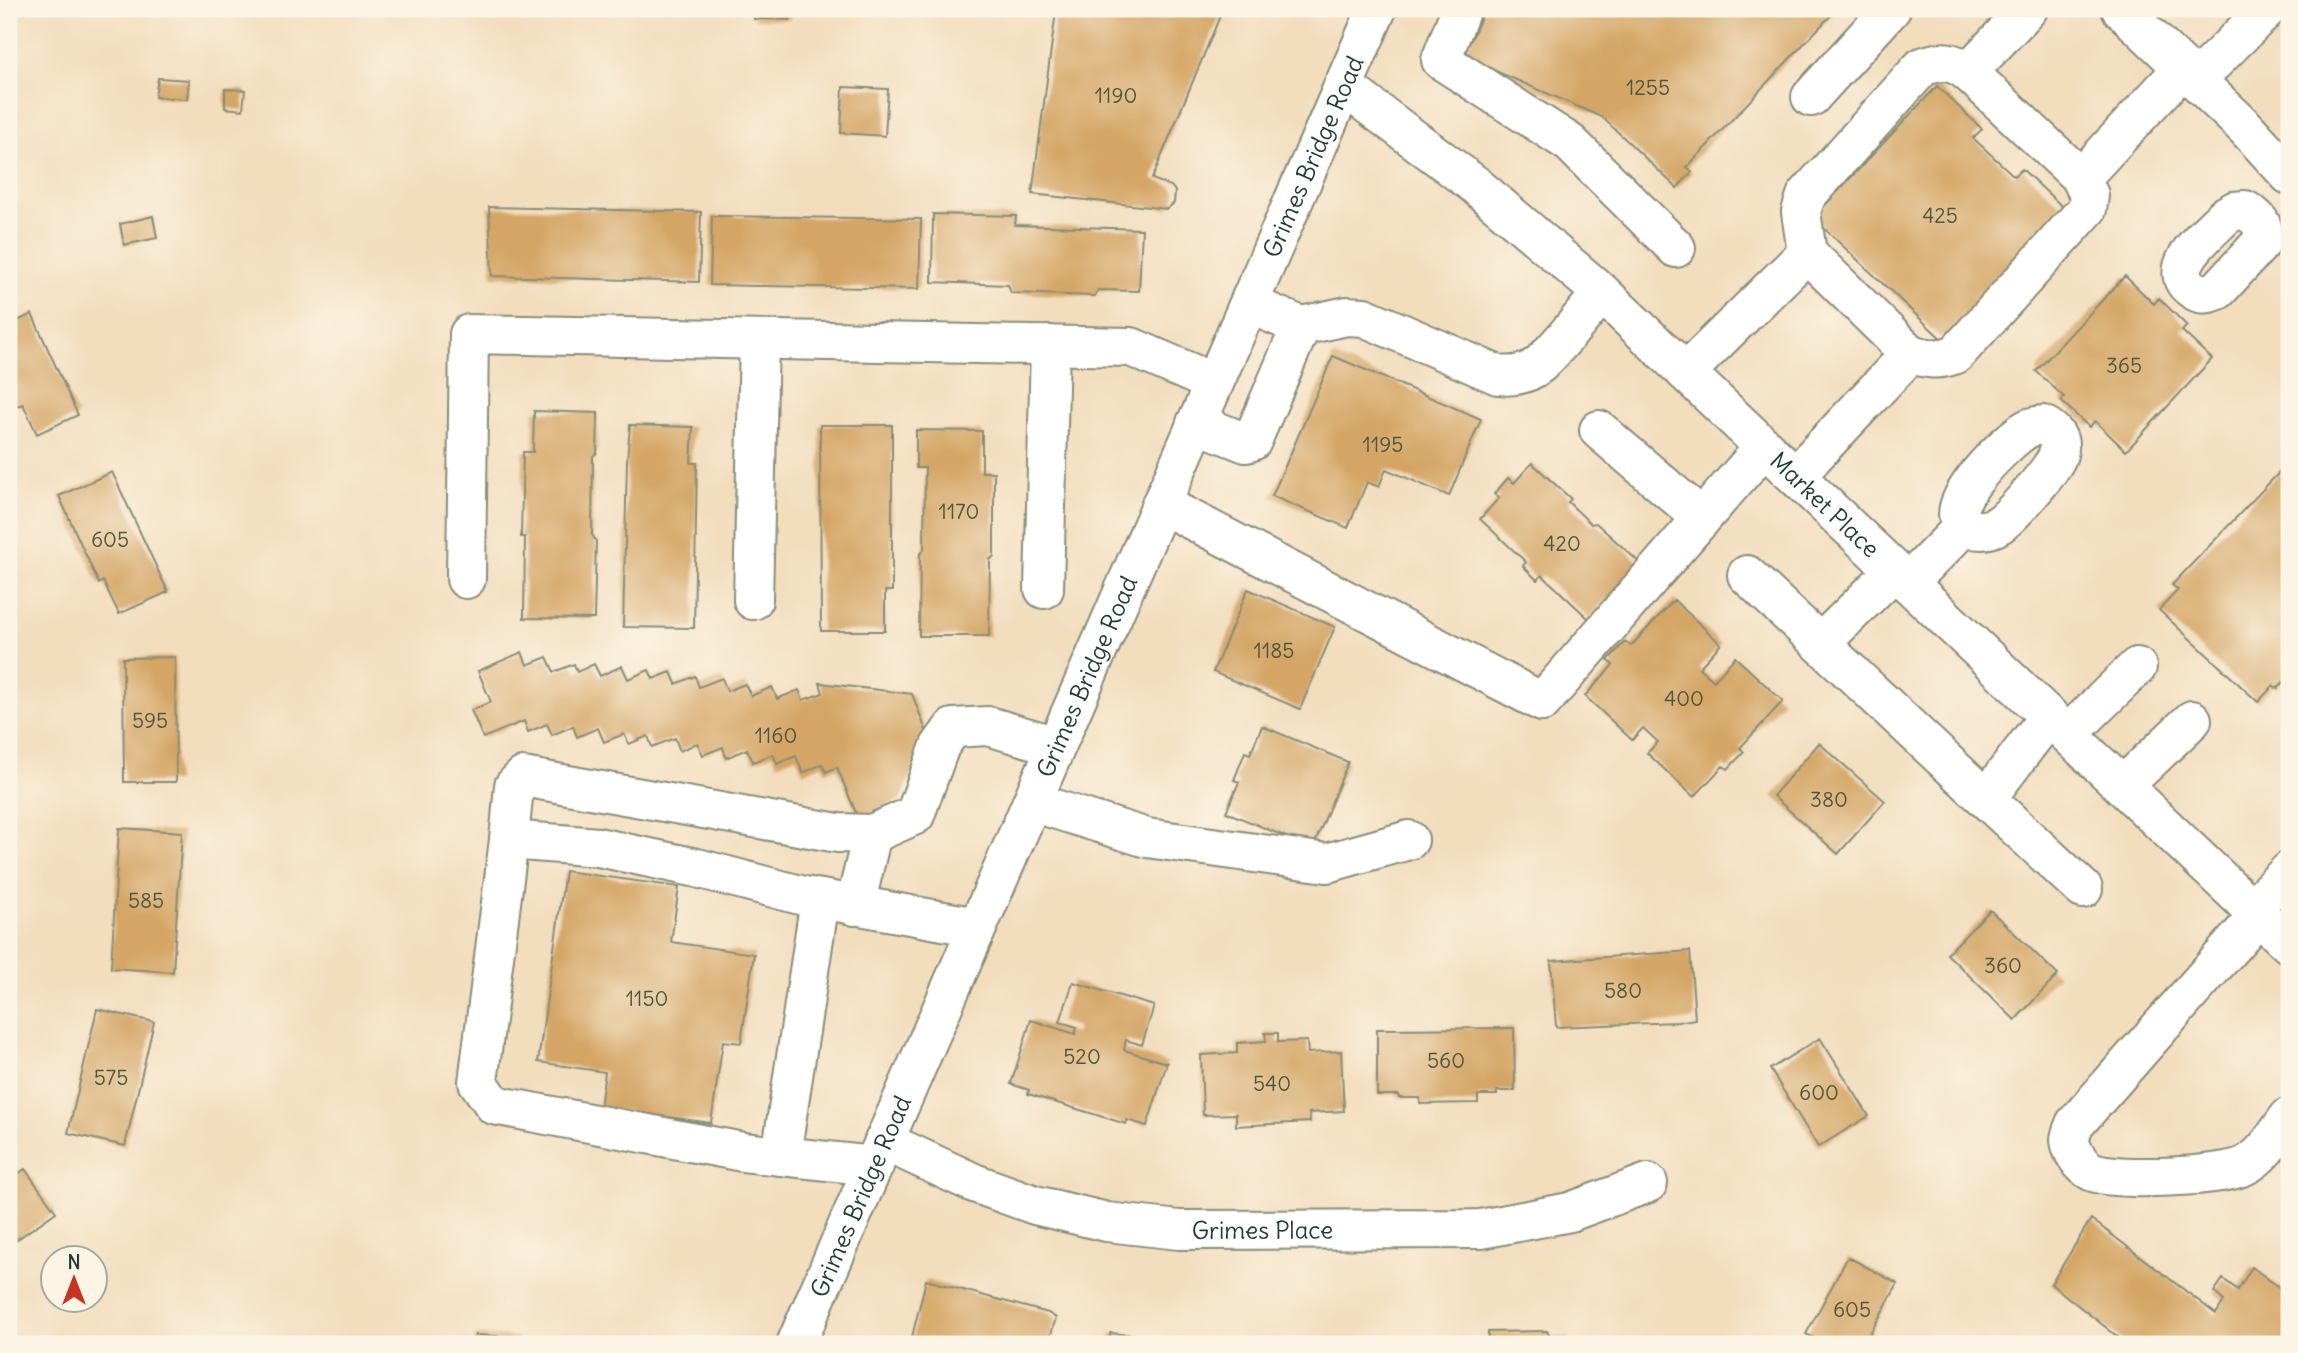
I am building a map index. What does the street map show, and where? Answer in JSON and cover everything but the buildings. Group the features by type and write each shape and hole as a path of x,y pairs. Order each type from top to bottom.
{"street":[{"name":"Grimes Bridge Road","path":"796,1344 1377,9"},
{"path":"1461,9 1441,60 1570,143 1676,248"},
{"path":"1811,97 1891,9"},
{"path":"1968,72 2028,9"},
{"path":"2121,9 2246,128 2289,175"},
{"path":"2081,178 2190,74 2267,9"},
{"path":"1938,61 1955,62 1968,72 2081,178 2089,195 2087,209 1956,354 1942,359 1929,359 1910,354 1807,253 1801,212 1806,196 1922,67 1938,61"},
{"name":"Market Place","path":"1343,86 1474,184 1602,293 2289,944"},
{"path":"2255,215 2289,180"},
{"path":"1686,372 1807,253"},
{"path":"1249,304 1301,326 1347,316 1364,317 1498,375 1510,376 1521,374 1538,365 1602,293"},
{"path":"1196,423 1245,443 1252,441 1301,326"},
{"path":"466,579 469,334 1130,347 1214,383"},
{"path":"753,600 758,340"},
{"path":"1045,589 1050,345"},
{"path":"1796,475 1910,354"},
{"path":"1599,430 1703,518"},
{"path":"1161,504 1542,702 1764,447"},
{"path":"1821,643 1964,526"},
{"path":"1747,576 2083,889"},
{"path":"1986,799 2058,725 2137,667"},
{"path":"2123,786 2192,720"},
{"path":"781,1156 837,902 873,834 915,815 940,746 953,728 988,726 1056,746"},
{"name":"Grimes Place","path":"873,834 838,833 523,777 514,786 478,1082 494,1105 743,1152 781,1156 879,1154 1035,1205 1107,1222 1178,1230 1481,1229 1570,1212 1648,1183"},
{"path":"1032,802 1147,838 1327,863 1409,840"},
{"path":"509,840 598,847 837,902 978,927"},
{"path":"2289,871 2074,1124 2070,1141 2077,1159 2091,1171 2115,1176 2176,1176 2232,1171 2249,1164 2260,1154 2289,1117"}]}
